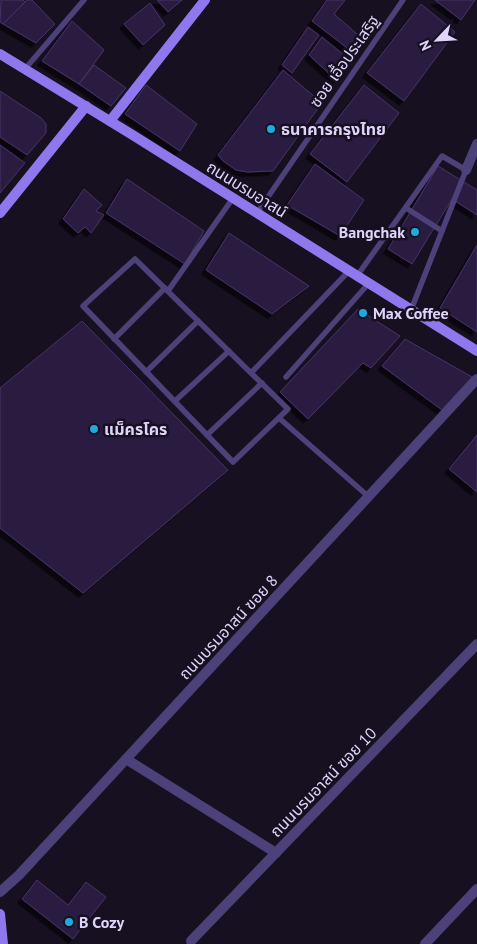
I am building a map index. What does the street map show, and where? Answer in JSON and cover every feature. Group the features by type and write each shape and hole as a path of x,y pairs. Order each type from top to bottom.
{"main road":[{"path":"110,120 205,0"},
{"name":"ถนนบรมอาสน์","path":"0,54 110,120 477,351"},
{"path":"0,213 86,106"},
{"path":"0,914 3,944"}],"street":[{"path":"466,170 477,144"},
{"name":"ถนนบรมอาสน์ ฃอย 8","path":"0,892 19,876 477,379"},
{"name":"ถนนบรมอาสน์ ฃอย 10","path":"191,941 477,644"},
{"path":"126,759 276,852"},
{"path":"425,944 477,889"}],"lane":[{"path":"24,69 84,0"},
{"name":"ซอย เอื้อประเสริฐ","path":"257,213 403,0"},
{"path":"252,373 353,274 406,208 442,156 466,170 411,310"},
{"path":"114,338 166,289 233,198"},
{"path":"406,208 442,231"},
{"path":"135,259 166,289 288,409 233,462 83,306 135,259"},
{"path":"286,377 369,283"},
{"path":"146,372 198,321"},
{"path":"175,401 229,352"},
{"path":"207,435 262,384"},
{"path":"279,418 369,497"}],"building":[{"path":"1,0 23,0 25,2 3,24 0,22"},
{"path":"27,0 32,0 55,24 36,43 3,24"},
{"path":"157,0 182,0 168,12"},
{"path":"327,0 345,0 334,14 364,40 355,54 312,21"},
{"path":"435,0 475,0 461,20"},
{"path":"150,3 165,25 143,45 124,24"},
{"path":"421,4 455,32 404,101 367,73"},
{"path":"72,21 104,50 79,84 42,61"},
{"path":"308,27 319,35 292,73 282,65"},
{"path":"322,37 350,60 337,81 309,55"},
{"path":"94,65 126,88 111,106 79,84"},
{"name":"ธนาคารกรุงไทย","path":"283,70 322,103 273,171 247,172 236,170 218,155"},
{"path":"146,85 197,124 180,151 125,114"},
{"path":"364,85 399,113 347,182 310,154"},
{"path":"0,91 41,118 46,124 46,133 27,155 0,137"},
{"path":"0,145 25,163 0,193"},
{"path":"315,164 364,200 340,236 287,205"},
{"name":"Bangchak","path":"438,166 477,190 477,215 452,199 412,264 388,249"},
{"path":"127,179 204,231 185,264 106,213"},
{"path":"84,189 102,205 96,211 104,215 91,233 85,227 78,233 63,219"},
{"path":"229,233 309,286 272,314 206,270"},
{"path":"477,245 477,332 440,308"},
{"path":"358,309 400,336 371,368 363,363 308,419 280,392"},
{"name":"แม็ครโคร","path":"82,321 228,470 83,593 0,528 0,388"},
{"path":"405,339 472,377 442,410 382,366"},
{"path":"477,435 477,492 449,469"},
{"name":"B Cozy","path":"37,880 68,905 86,882 106,897 73,939 22,899"}],"place":[{"name":"ธนาคารกรุงไทย","path":"271,129"},
{"name":"Bangchak","path":"415,232"},
{"name":"Max Coffee","path":"363,313"},
{"name":"แม็ครโคร","path":"94,429"},
{"name":"B Cozy","path":"69,922"}]}
